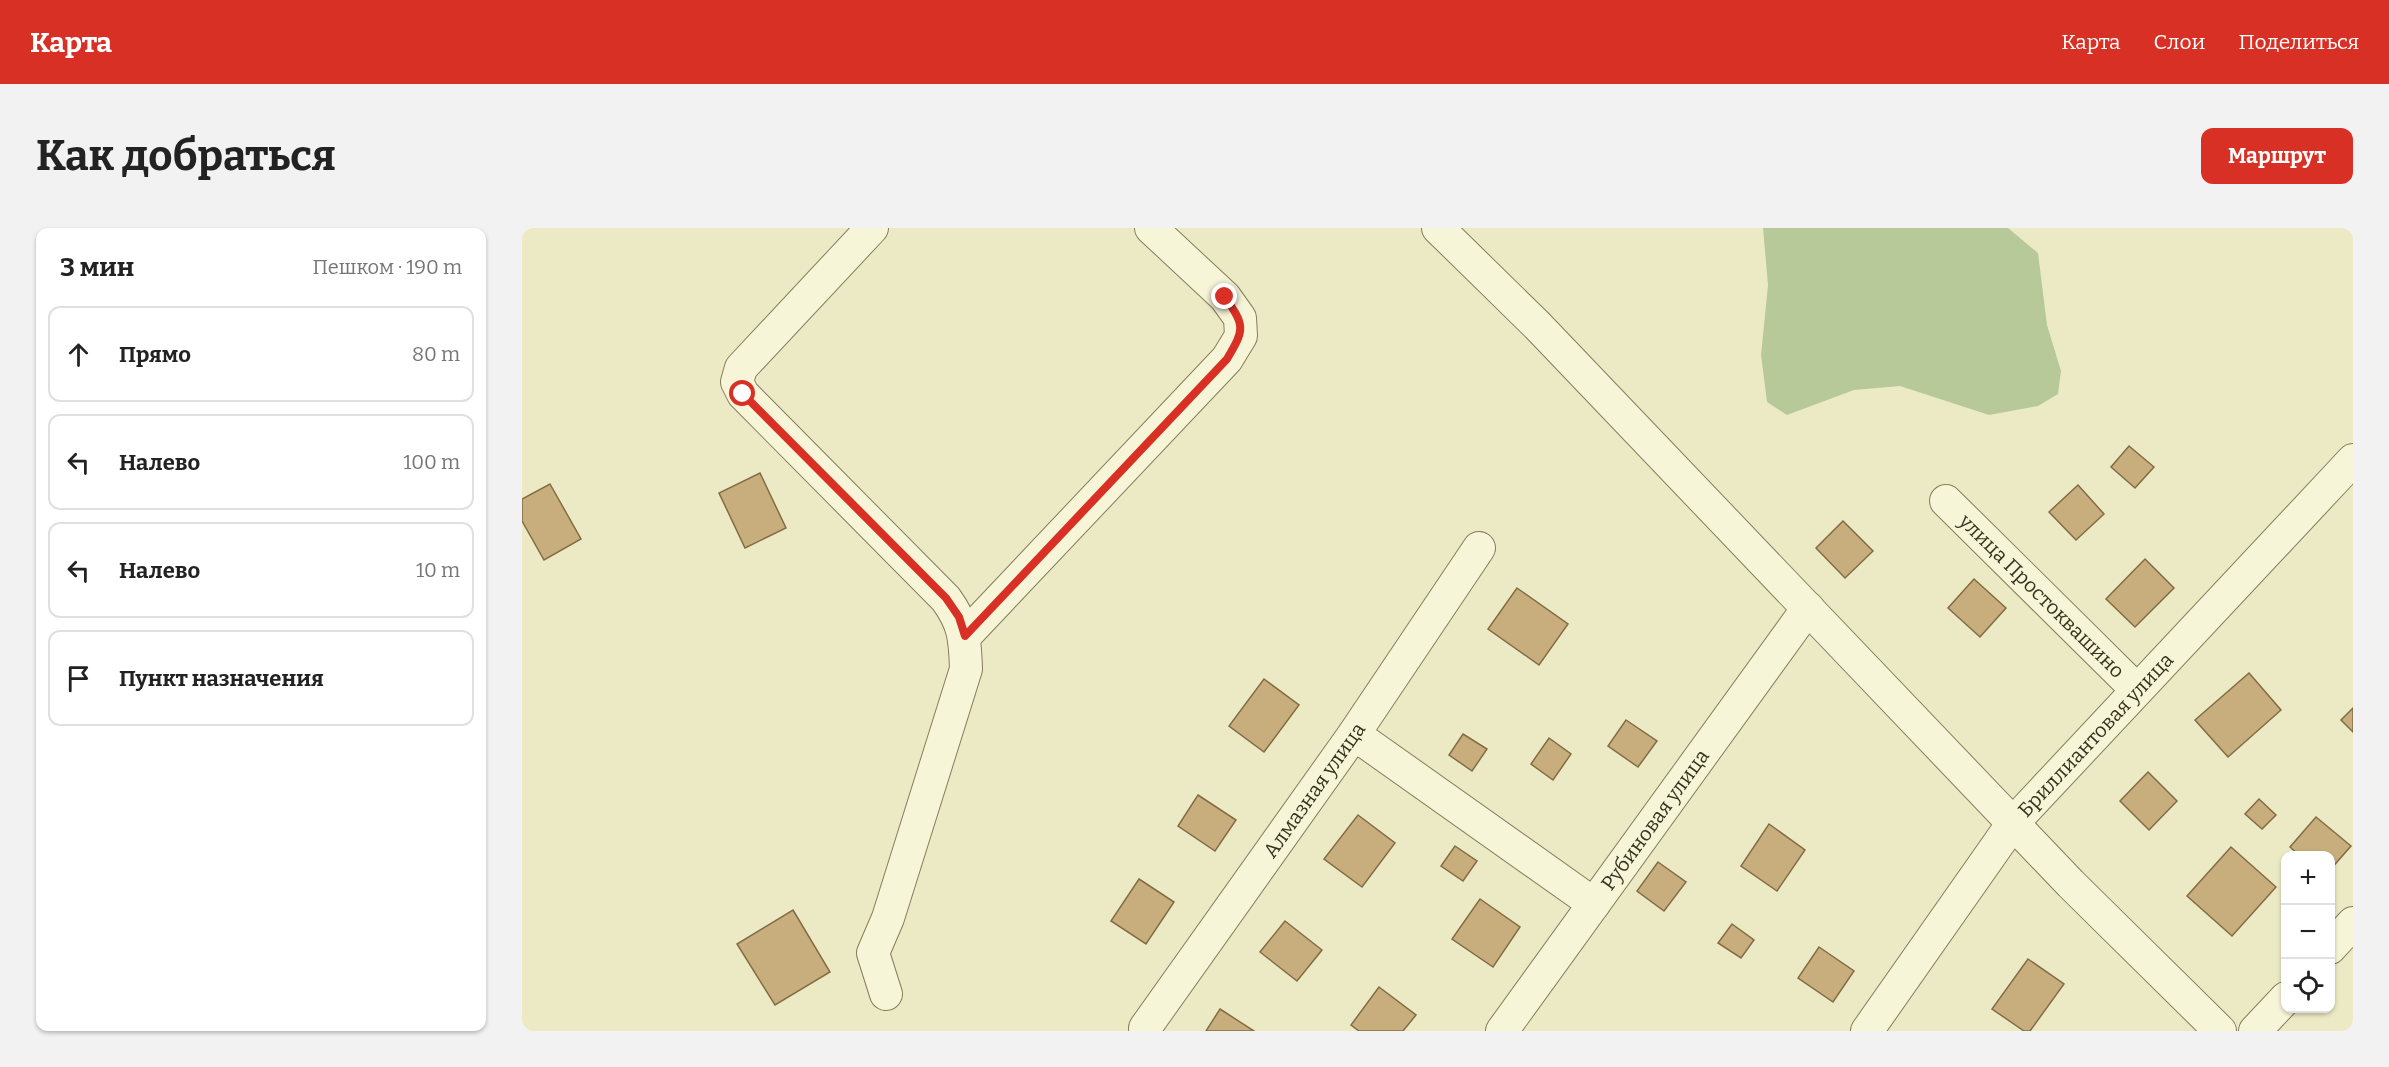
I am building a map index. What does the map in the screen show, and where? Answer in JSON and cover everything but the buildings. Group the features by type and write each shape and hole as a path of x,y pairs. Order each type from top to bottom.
{"street":[{"path":"872,228 741,368 736,382 743,394 946,598 959,617 965,636 966,669 888,918 873,954 886,994"},
{"path":"965,636 1227,359 1241,336 1240,318 1225,297 1151,228"},
{"path":"1438,228 1538,326 2013,823 2220,1031"},
{"name":"Бриллиантовая улица","path":"1867,1031 2013,823 2353,460"},
{"name":"улица Простоквашино","path":"1946,501 2137,690"},
{"name":"Алмазная улица","path":"1145,1028 1354,734 1479,548"},
{"name":"Рубиновая улица","path":"1502,1031 1808,608"},
{"path":"1354,734 1594,904"},
{"path":"2335,943 2353,923"},
{"path":"2256,1031 2281,1004"}],"green space":[{"path":"1763,228 2008,228 2038,253 2047,325 2061,371 2058,394 2038,406 1989,415 1900,386 1854,390 1787,415 1767,402 1761,355 1768,285"}],"route":[{"path":"743,394 946,598 959,617 965,636 1227,359 1241,336 1240,318 1225,297"}]}
